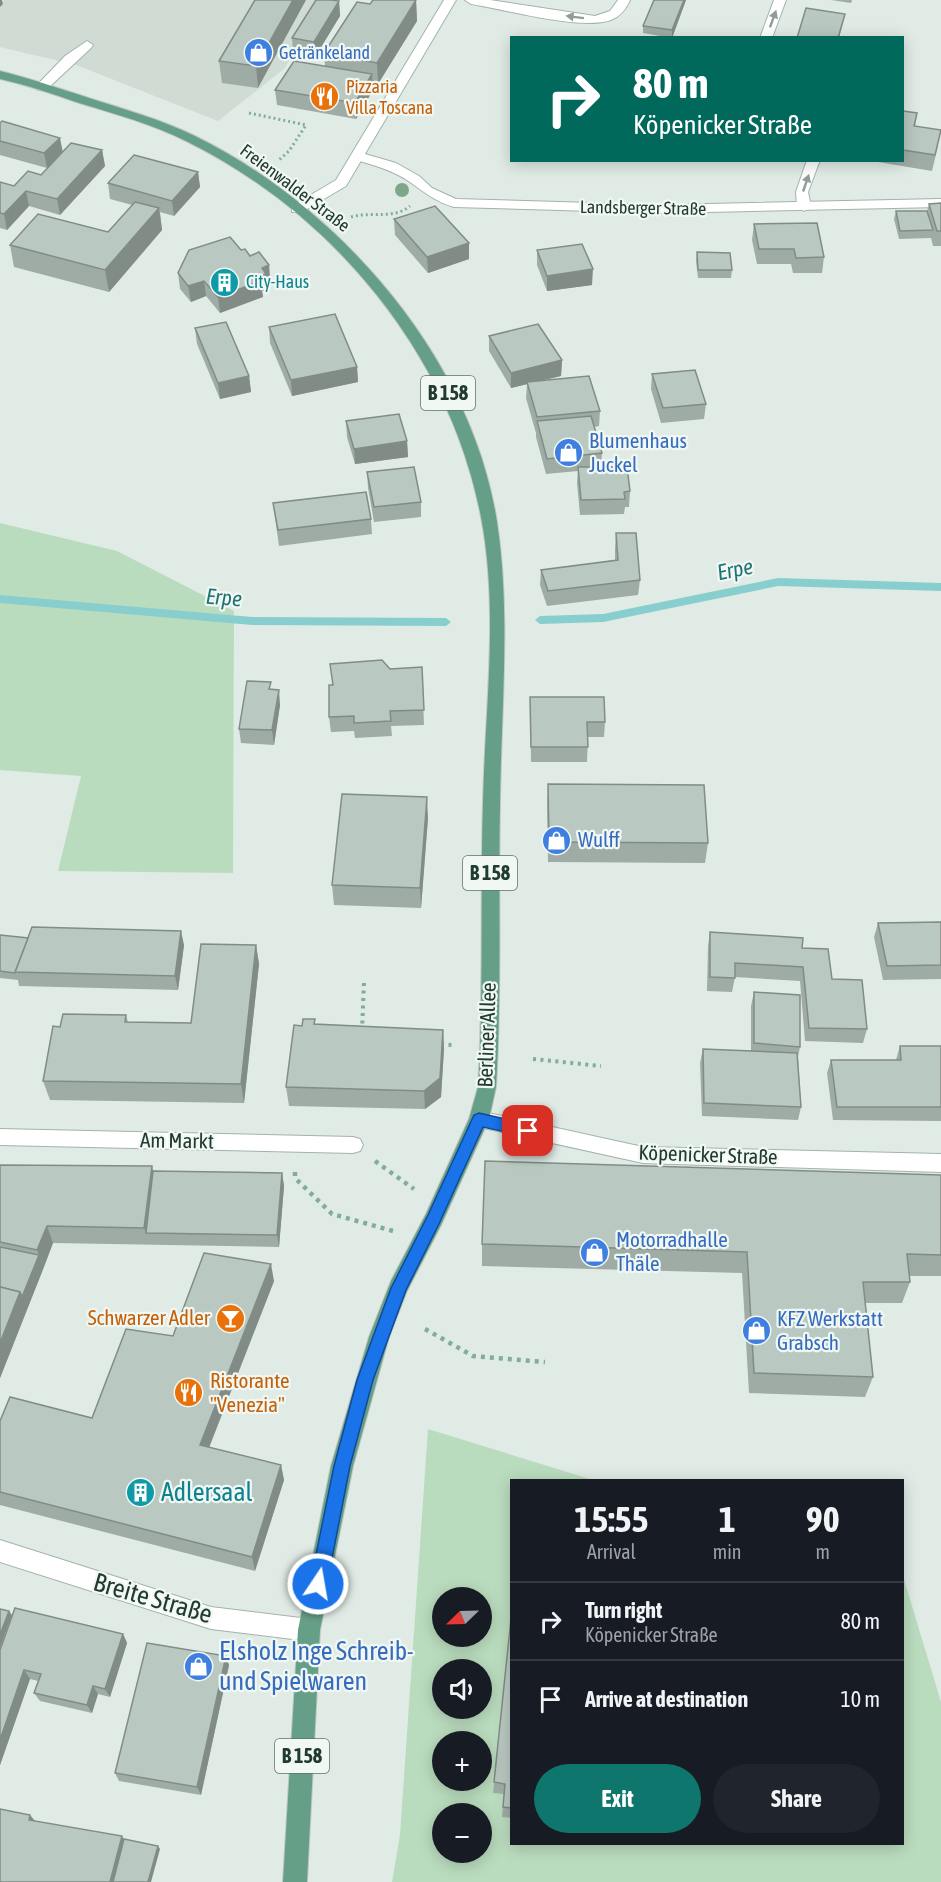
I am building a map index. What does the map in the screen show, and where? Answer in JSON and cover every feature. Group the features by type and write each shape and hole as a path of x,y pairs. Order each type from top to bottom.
{"main road":[{"name":"Freienwalder Straße","path":"0,75 143,118 183,135 254,177 297,210 337,242 391,301 430,360 448,393 478,470 489,519 496,602 495,625"},
{"name":"Berliner Allee","path":"295,1882 309,1630 342,1466 379,1337 399,1288 434,1219 479,1119 487,1087 495,625"}],"street":[{"path":"297,210 341,183 450,0"},
{"path":"471,0 579,18 604,19 621,10 624,0"},
{"path":"767,36 780,0"},
{"path":"42,87 69,59 87,45"},
{"name":"Landsberger Straße","path":"358,156 397,169 427,191 454,203 661,209 941,203"},
{"path":"804,207 802,192 813,162"},
{"name":"Köpenicker Straße","path":"479,1119 643,1155 941,1163"},
{"name":"Am Markt","path":"0,1137 353,1145"},
{"name":"Breite Straße","path":"0,1551 211,1618 309,1630"}],"path":[{"path":"249,113 306,125 289,151 279,160"},
{"path":"351,218 361,214 400,214 427,191"},
{"path":"362,1032 364,981"},
{"path":"351,1032 372,1032"},
{"path":"432,1044 452,1045"},
{"path":"533,1059 602,1066"},
{"path":"297,1144 295,1178 332,1214 395,1231"},
{"path":"353,1145 414,1188"},
{"path":"425,1329 473,1356 545,1362"}],"shaded area":[{"path":"4,0 319,0 316,18 284,69 218,121 76,65 0,47 0,6"}],"green space":[{"path":"0,523 117,551 234,611 233,873 58,871 81,776 0,770"},
{"path":"428,1429 590,1479 510,1479 510,1845 904,1845 904,1579 941,1702 941,1882 392,1882 400,1835"}],"building":[{"path":"255,0 293,0 256,66 219,61"},
{"path":"316,0 339,1 314,42 292,38"},
{"path":"373,0 416,0 377,63 324,53 357,2 370,4"},
{"path":"654,0 684,0 672,30 643,26"},
{"path":"806,8 845,14 839,36 798,36"},
{"path":"294,61 372,74 355,103 275,90"},
{"path":"904,111 917,113 914,126 941,130 935,155 904,150"},
{"path":"2,121 60,138 44,153 0,141"},
{"path":"71,143 102,150 57,199 26,191 4,214 0,213 0,182 14,186 28,171 41,175"},
{"path":"134,155 198,172 172,201 108,183"},
{"path":"135,202 159,208 105,270 10,245 38,214 108,232"},
{"path":"941,203 941,231 937,231 929,204"},
{"path":"435,206 469,243 427,257 394,219"},
{"path":"896,211 927,211 933,230 900,231"},
{"path":"817,223 824,257 796,258 794,249 759,249 754,224"},
{"path":"230,237 241,250 245,249 250,256 259,252 269,265 262,268 266,274 258,276 261,281 218,297 204,281 188,286 178,273 189,250"},
{"path":"582,244 593,269 547,276 537,250"},
{"path":"697,252 730,253 732,270 698,270"},
{"path":"335,314 357,367 291,380 269,327"},
{"path":"226,322 249,376 218,383 195,328"},
{"path":"538,324 562,360 511,373 489,336"},
{"path":"695,370 706,404 663,408 652,374"},
{"path":"589,376 600,411 537,417 527,382"},
{"path":"399,414 407,441 354,449 346,421"},
{"path":"591,416 602,453 547,459 537,421"},
{"path":"414,467 421,502 374,507 367,472"},
{"path":"578,467 627,467 630,491 624,492 625,499 581,500"},
{"path":"366,492 371,519 278,530 273,503"},
{"path":"616,533 636,533 640,580 548,591 541,570 618,560"},
{"path":"382,660 390,669 422,667 424,710 390,711 391,721 354,723 354,716 329,717 329,685 333,685 330,664"},
{"path":"247,681 271,682 269,689 279,690 272,730 239,729"},
{"path":"530,697 604,697 605,722 587,722 588,747 531,747"},
{"path":"548,784 704,785 708,843 549,842"},
{"path":"342,794 427,797 420,888 332,885"},
{"path":"941,922 941,965 887,966 878,923"},
{"path":"32,927 181,931 175,976 15,972"},
{"path":"710,932 803,938 802,948 828,949 832,979 862,980 867,1029 809,1028 803,967 735,963 735,978 710,977"},
{"path":"0,935 28,938 15,973 0,971"},
{"path":"201,944 256,945 241,1084 43,1081 53,1026 60,1027 63,1014 126,1015 125,1022 191,1023"},
{"path":"754,992 800,995 800,1047 754,1043"},
{"path":"303,1019 315,1019 314,1024 443,1030 440,1078 424,1091 286,1087 294,1025 302,1026"},
{"path":"900,1046 941,1046 941,1107 837,1107 831,1060 901,1060"},
{"path":"703,1049 797,1053 801,1107 704,1103"},
{"path":"485,1161 941,1175 941,1255 907,1254 910,1282 863,1282 873,1377 754,1373 747,1252 482,1244"},
{"path":"0,1165 152,1166 144,1228 47,1226 37,1250 0,1242"},
{"path":"153,1171 282,1173 277,1235 146,1233"},
{"path":"0,1247 39,1255 22,1297 20,1292 0,1287"},
{"path":"204,1253 271,1264 200,1445 281,1465 252,1557 0,1492 0,1421 10,1397 92,1418 126,1329 173,1336"},
{"path":"0,1287 20,1292 0,1343"},
{"path":"15,1608 123,1634 105,1689 93,1686 87,1705 34,1693 41,1674 24,1670 0,1740 0,1650"},
{"path":"0,1609 9,1611 0,1635"},
{"path":"510,1628 510,1808 503,1807 505,1784 494,1782"},
{"path":"147,1643 226,1656 197,1787 115,1773"},
{"path":"0,1809 30,1815 29,1820 122,1836 110,1882 0,1882"},
{"path":"124,1839 158,1846 148,1882 113,1882"}],"waterway":[{"name":"Erpe","path":"540,620 603,618 778,582 941,587"},
{"name":"Erpe","path":"0,599 252,621 446,622"}],"place":[{"name":"Getränkeland","path":"258,53"},
{"name":"Pizzaria Villa Toscana","path":"325,97"},
{"name":"City-Haus","path":"225,282"},
{"name":"Blumenhaus Juckel","path":"568,453"},
{"name":"Wulff","path":"557,840"},
{"name":"Motorradhalle Thäle","path":"595,1252"},
{"name":"Schwarzer Adler","path":"231,1318"},
{"name":"KFZ Werkstatt Grabsch","path":"756,1331"},
{"name":"Ristorante \"Venezia\"","path":"189,1393"},
{"name":"Adlersaal","path":"140,1492"},
{"name":"Elsholz Inge Schreib- und Spielwaren","path":"198,1666"}],"route":[{"path":"318,1584 342,1466 365,1380 399,1288 434,1219 479,1119 528,1131"}]}
